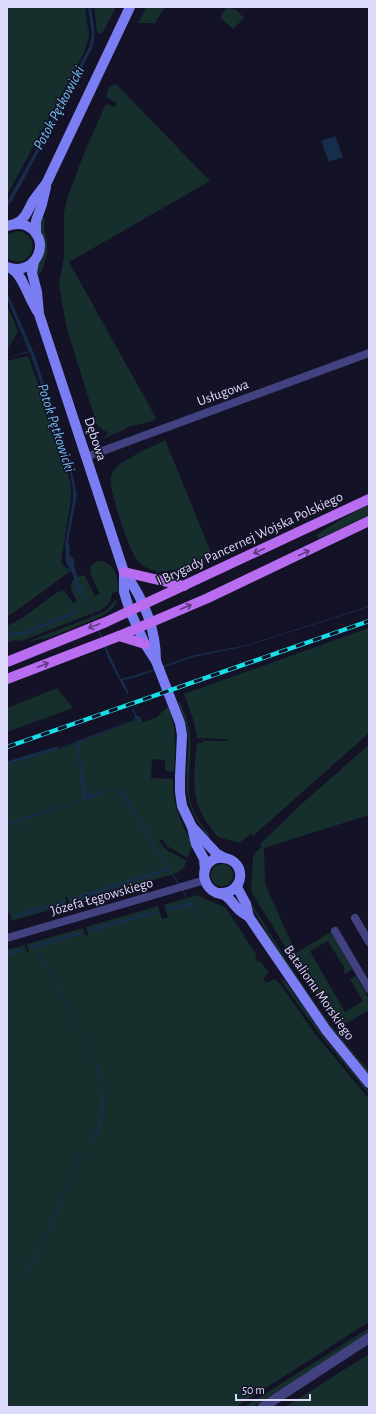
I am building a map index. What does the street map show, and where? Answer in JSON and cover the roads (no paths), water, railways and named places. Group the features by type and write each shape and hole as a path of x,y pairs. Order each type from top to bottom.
{"main road":[{"path":"11,225 22,220 47,182 130,7"},
{"path":"36,234 36,221 47,182"},
{"path":"11,225 28,226 36,234"},
{"name":"Dębowa","path":"36,234 40,249 39,254 34,261 32,273 37,292 40,314 124,572 124,592 130,611"},
{"path":"10,268 23,268 34,261"},
{"name":"Dębowa","path":"10,268 17,272 22,279 28,295 40,314"},
{"name":"I Brygady Pancernej Wojska Polskiego","path":"7,662 130,611 369,499"},
{"path":"7,679 138,628 255,576 369,521"},
{"path":"124,572 184,586"},
{"name":"Dębowa","path":"124,572 136,588 142,605"},
{"path":"142,605 150,622 156,645 156,661"},
{"path":"130,611 145,644 156,661 180,723 182,748 180,792 182,806 192,827 196,844 204,859 205,880 210,889 218,893 227,893 235,889 240,876 240,870 234,862 216,853 192,827"},
{"path":"119,636 145,644"},
{"path":"205,870 207,865 215,859 225,858"},
{"name":"Batalionu Morskiego","path":"237,885 238,890 246,904 249,917"},
{"name":"Batalionu Morskiego","path":"218,893 226,896 249,917 326,1030 369,1083"}],"street":[{"name":"Usługowa","path":"86,457 369,353"},
{"name":"Józefa Łęgowskiego","path":"7,938 205,880"},
{"path":"355,918 369,942"},
{"path":"335,931 369,989"},
{"path":"263,1407 369,1338"}],"water":[{"name":"Potok Pętkowicki","path":"88,7 91,7 94,28 92,48 50,131 12,201 7,206 7,202 48,129 90,45 92,34"},
{"path":"335,136 343,157 329,162 321,141"},
{"name":"Potok Pętkowicki","path":"7,293 35,356 71,467 77,495 68,542 70,549 69,554 74,560 79,583 84,588 83,592 121,679 195,655 247,645 369,607 247,646 194,657 123,680 129,694 127,694 110,662 89,608 81,593 76,591 73,576 66,563 65,545 73,500 73,489 69,467 30,352 7,358 29,351 7,298"},
{"path":"132,709 134,709 136,715 140,717 142,722 139,723 137,719 78,743 86,793 89,795 119,788 122,790 190,902 199,914 198,916 117,789 22,820 34,851 21,820 7,825 7,823 83,799 75,743 53,749 133,720 135,716"},
{"path":"35,944 92,1050 98,1065 104,1106 99,1132 86,1146 79,1159 56,1215 35,1258 29,1268 7,1288 27,1268 40,1246 74,1170 77,1159 99,1127 101,1106 101,1089 95,1059 34,945"}],"waterway":[{"path":"7,637 14,633 22,634 77,612"},
{"path":"7,763 57,748"},
{"path":"72,899 169,869"},
{"path":"14,916 62,902"},
{"path":"169,909 185,906 189,903 191,905"},
{"path":"91,930 156,912"},
{"path":"32,947 81,933"},
{"path":"7,954 22,950"}],"railway":[{"path":"7,747 369,621"}]}
